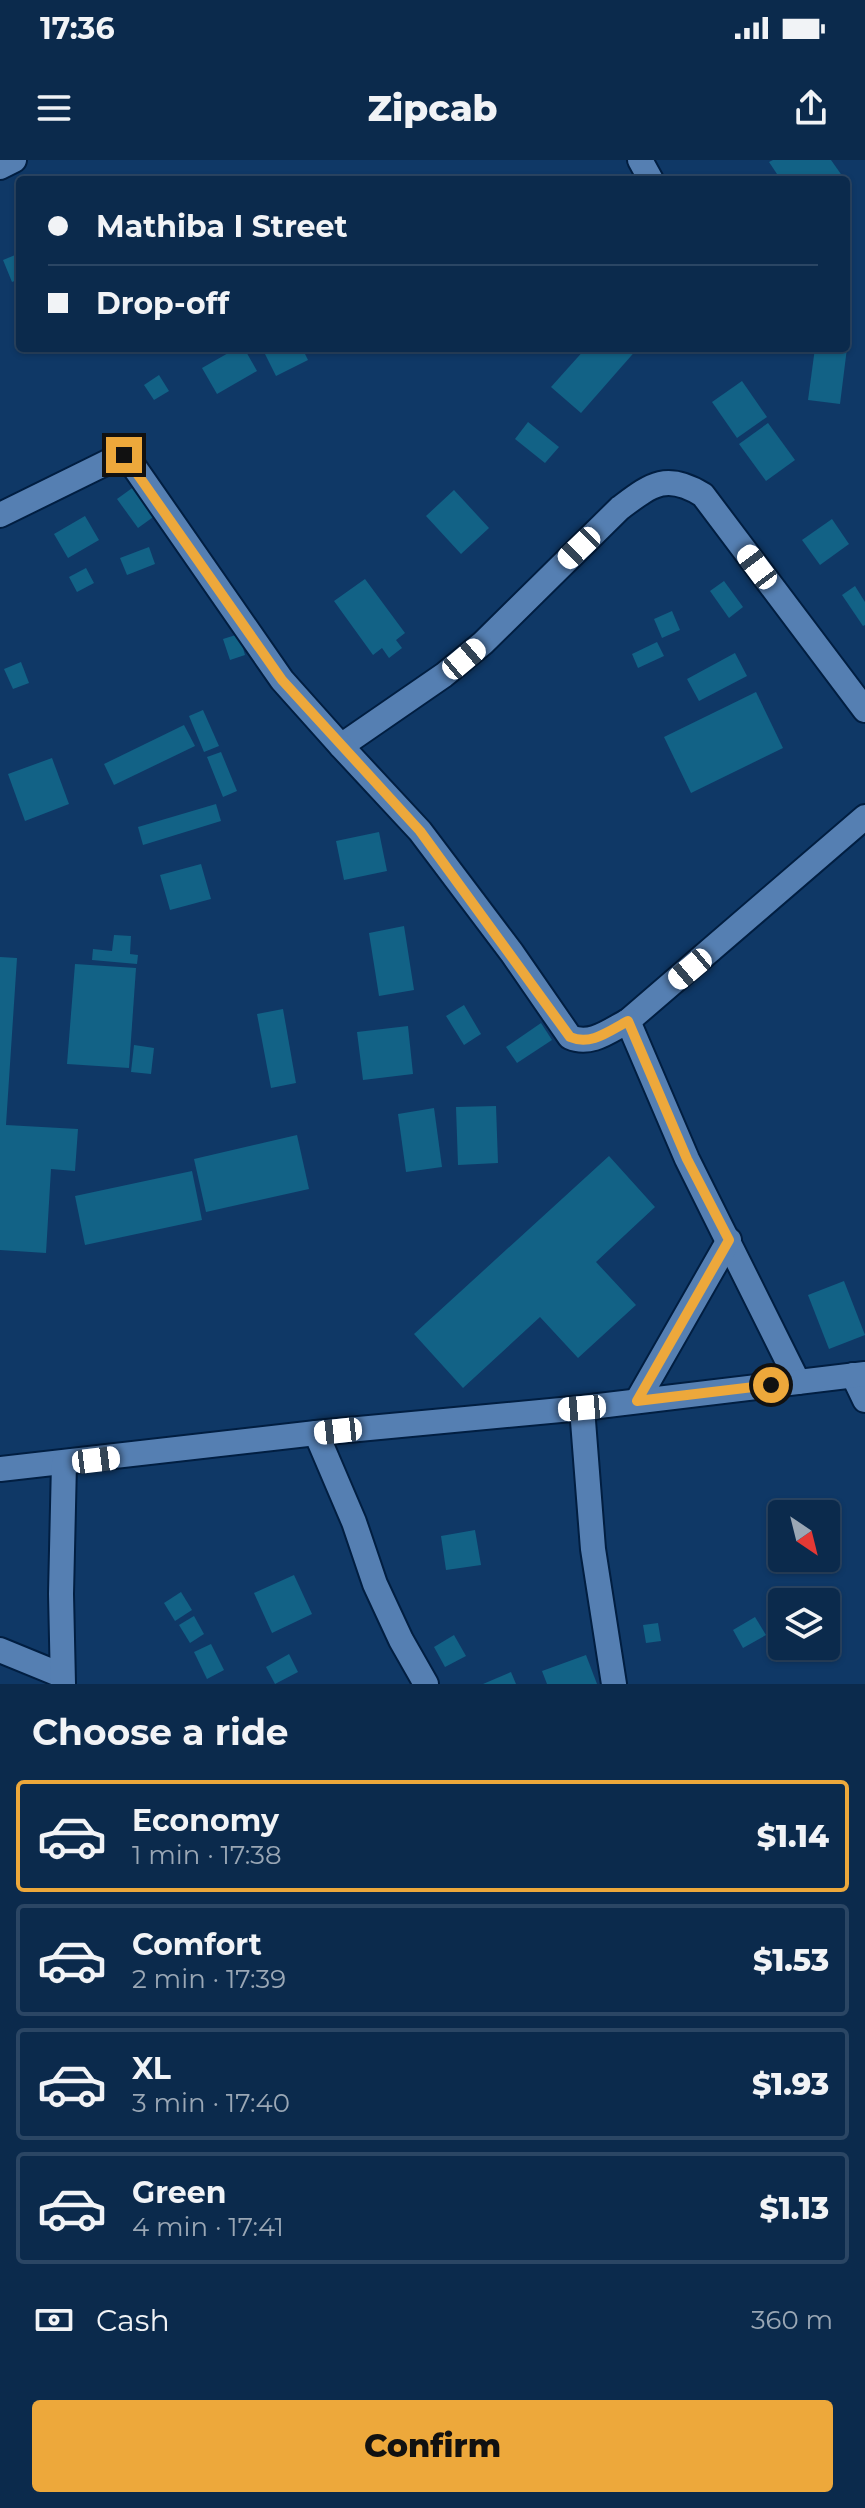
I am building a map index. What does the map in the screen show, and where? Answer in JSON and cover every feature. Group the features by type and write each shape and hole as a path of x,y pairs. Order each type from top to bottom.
{"street":[{"path":"0,167 14,160"},
{"path":"0,515 118,457 124,455 128,458 282,680 420,831 570,1037 581,1041 593,1040 628,1021 865,817"},
{"path":"341,746 444,675 483,643 620,508 645,490 662,483 684,483 703,495 865,710"},
{"path":"628,1021 687,1159 798,1382"},
{"path":"637,1401 729,1240"},
{"path":"0,1469 316,1433 582,1408 859,1374 865,1400"},
{"path":"582,1408 593,1549 614,1684"},
{"path":"316,1433 354,1522 375,1584 426,1684"},
{"path":"0,1650 62,1680 64,1463"}],"building":[{"path":"831,160 842,176 778,176 769,162"},
{"path":"16,255 16,280 12,282 3,260"},
{"path":"230,352 246,352 257,371 217,394 202,368"},
{"path":"264,352 304,352 308,360 276,376"},
{"path":"582,352 634,352 581,413 551,387"},
{"path":"814,352 846,352 840,404 808,400"},
{"path":"159,375 169,391 154,400 144,385"},
{"path":"742,381 767,417 737,438 712,402"},
{"path":"528,422 559,447 545,463 515,439"},
{"path":"768,423 795,460 766,481 739,444"},
{"path":"135,486 156,515 138,528 117,499"},
{"path":"454,490 489,528 461,554 426,516"},
{"path":"85,516 99,540 68,558 54,534"},
{"path":"832,519 849,544 820,565 802,540"},
{"path":"149,547 155,564 127,575 120,558"},
{"path":"86,568 94,583 77,592 69,577"},
{"path":"365,579 405,633 396,640 402,648 389,658 382,648 373,655 334,601"},
{"path":"724,581 743,607 729,618 710,591"},
{"path":"855,586 865,602 863,626 842,595"},
{"path":"672,611 680,630 662,638 654,619"},
{"path":"239,634 245,655 230,660 223,639"},
{"path":"657,642 664,656 638,668 632,654"},
{"path":"735,653 747,676 699,701 687,679"},
{"path":"21,662 29,683 13,689 4,669"},
{"path":"756,692 783,748 691,793 664,737"},
{"path":"203,710 219,746 204,752 189,716"},
{"path":"184,725 195,746 114,785 104,764"},
{"path":"221,752 237,791 223,797 207,757"},
{"path":"52,758 69,804 25,821 8,774"},
{"path":"216,804 221,821 143,845 138,827"},
{"path":"379,832 387,871 344,880 336,841"},
{"path":"201,864 211,899 170,910 160,875"},
{"path":"404,926 414,990 379,996 369,933"},
{"path":"114,935 131,936 130,954 138,955 137,964 92,960 93,949 112,951"},
{"path":"0,957 17,958 6,1125 78,1129 75,1171 51,1169 46,1253 0,1250"},
{"path":"75,964 136,968 129,1068 67,1064"},
{"path":"464,1005 481,1034 464,1045 446,1016"},
{"path":"283,1009 296,1083 271,1088 257,1014"},
{"path":"541,1023 552,1040 517,1063 506,1047"},
{"path":"408,1026 413,1074 363,1080 357,1032"},
{"path":"134,1045 154,1048 151,1074 131,1072"},
{"path":"496,1106 498,1163 458,1165 456,1107"},
{"path":"434,1108 442,1167 406,1172 398,1114"},
{"path":"297,1135 309,1189 206,1212 194,1159"},
{"path":"609,1156 655,1207 596,1262 636,1305 578,1358 540,1317 463,1388 414,1334"},
{"path":"192,1171 202,1220 85,1245 75,1196"},
{"path":"844,1281 865,1335 829,1349 808,1295"},
{"path":"475,1530 481,1565 446,1570 441,1536"},
{"path":"294,1575 312,1614 272,1633 254,1593"},
{"path":"181,1592 192,1610 175,1621 164,1603"},
{"path":"194,1616 204,1634 190,1643 179,1625"},
{"path":"755,1617 766,1635 743,1648 733,1630"},
{"path":"658,1623 661,1641 646,1643 643,1625"},
{"path":"454,1635 466,1656 445,1667 434,1647"},
{"path":"211,1644 224,1670 207,1679 194,1652"},
{"path":"289,1654 298,1672 275,1684 266,1667"},
{"path":"586,1655 597,1684 547,1684 542,1671"},
{"path":"511,1672 516,1684 483,1684"}],"route":[{"path":"124,455 282,680 420,831 512,953 570,1037 581,1041 593,1040 628,1021 687,1159 729,1240 637,1401 771,1385"}]}
